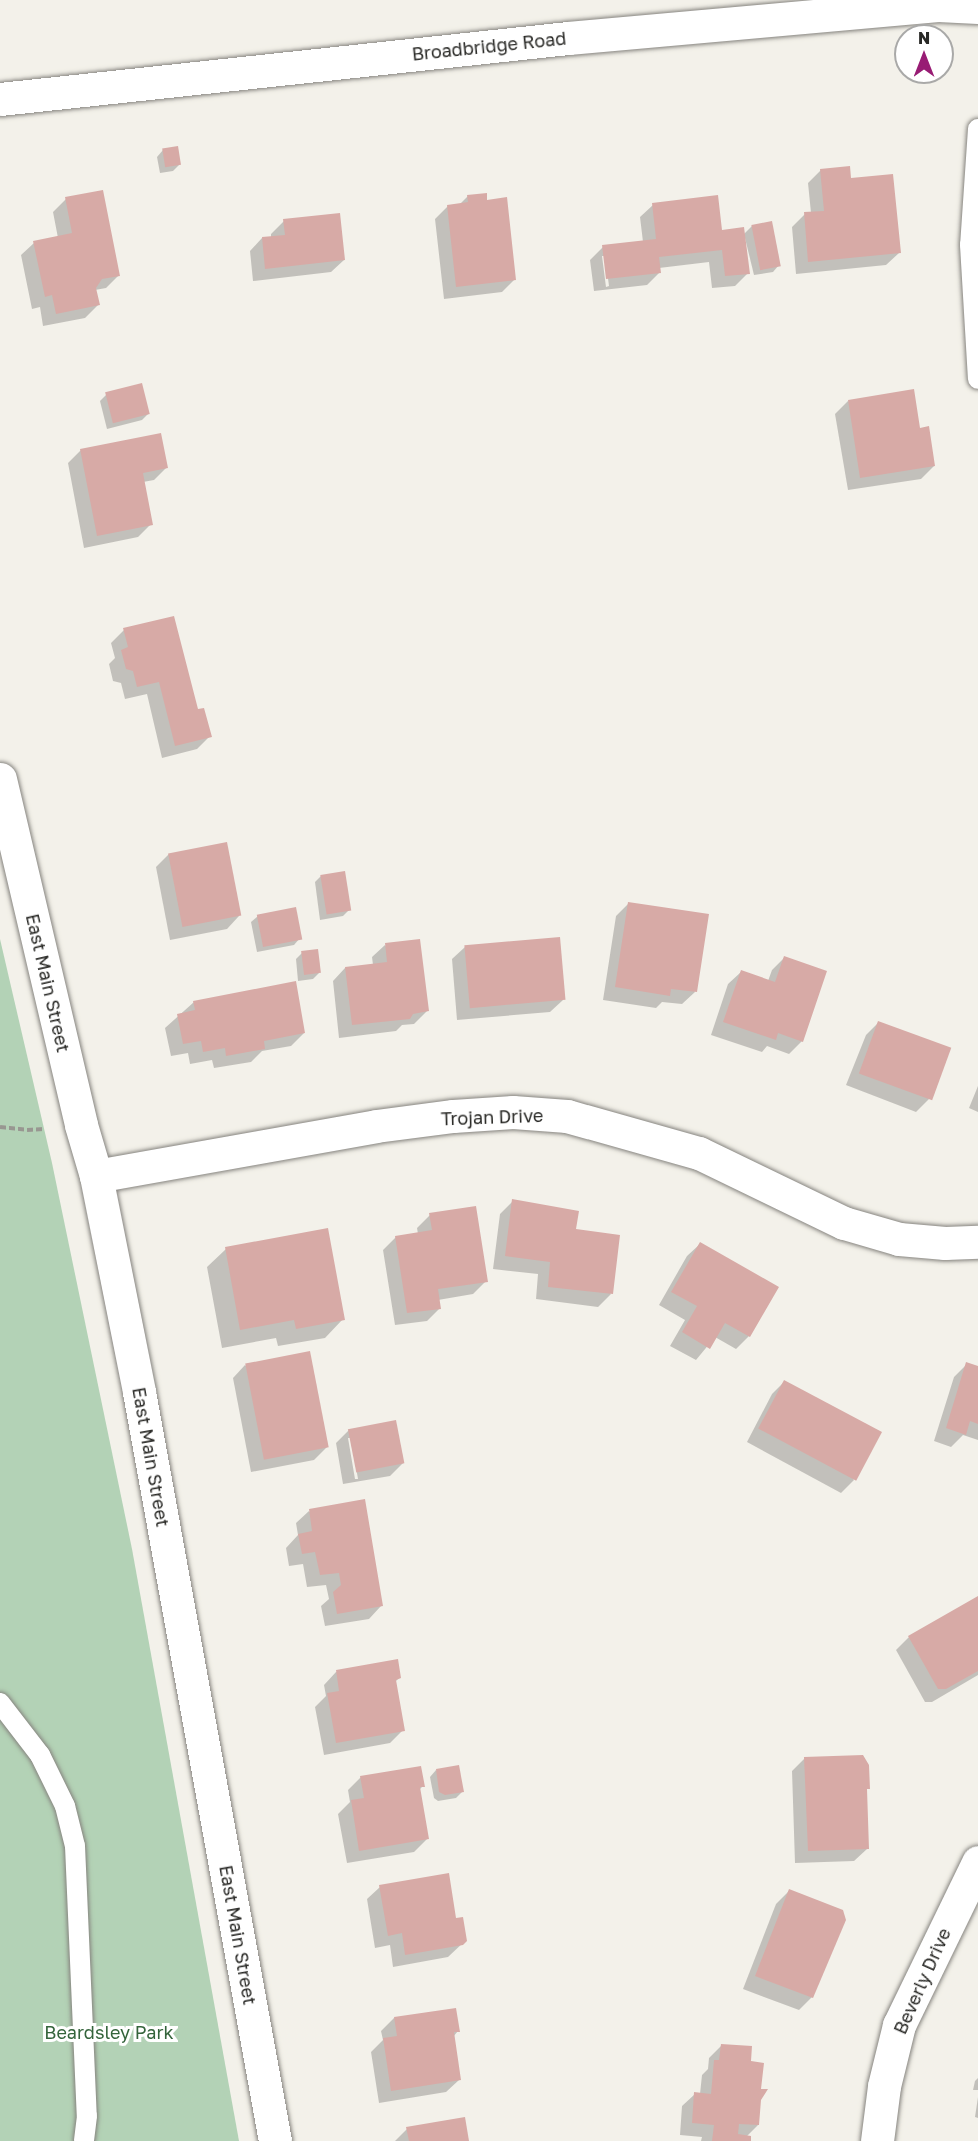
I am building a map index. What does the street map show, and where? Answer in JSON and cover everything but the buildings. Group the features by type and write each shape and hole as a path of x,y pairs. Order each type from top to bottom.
{"main road":[{"name":"Broadbridge Road","path":"0,99 568,38 938,5 978,7"},
{"name":"East Main Street","path":"0,779 81,1125 96,1176 140,1392 275,2141"},
{"name":"Trojan Drive","path":"96,1176 364,1128 453,1116 513,1112 567,1116 699,1153 844,1223 899,1239 945,1243 978,1242"},
{"name":"Beverly Drive","path":"877,2141 884,2086 899,2025 978,1862"}],"lane":[{"path":"978,129 970,245 978,379"},
{"path":"0,1703 40,1755 64,1806 75,1846 87,2116 84,2141"}],"green space":[{"name":"Beardsley Park","path":"0,939 52,1163 132,1549 239,2141 0,2141"}]}
